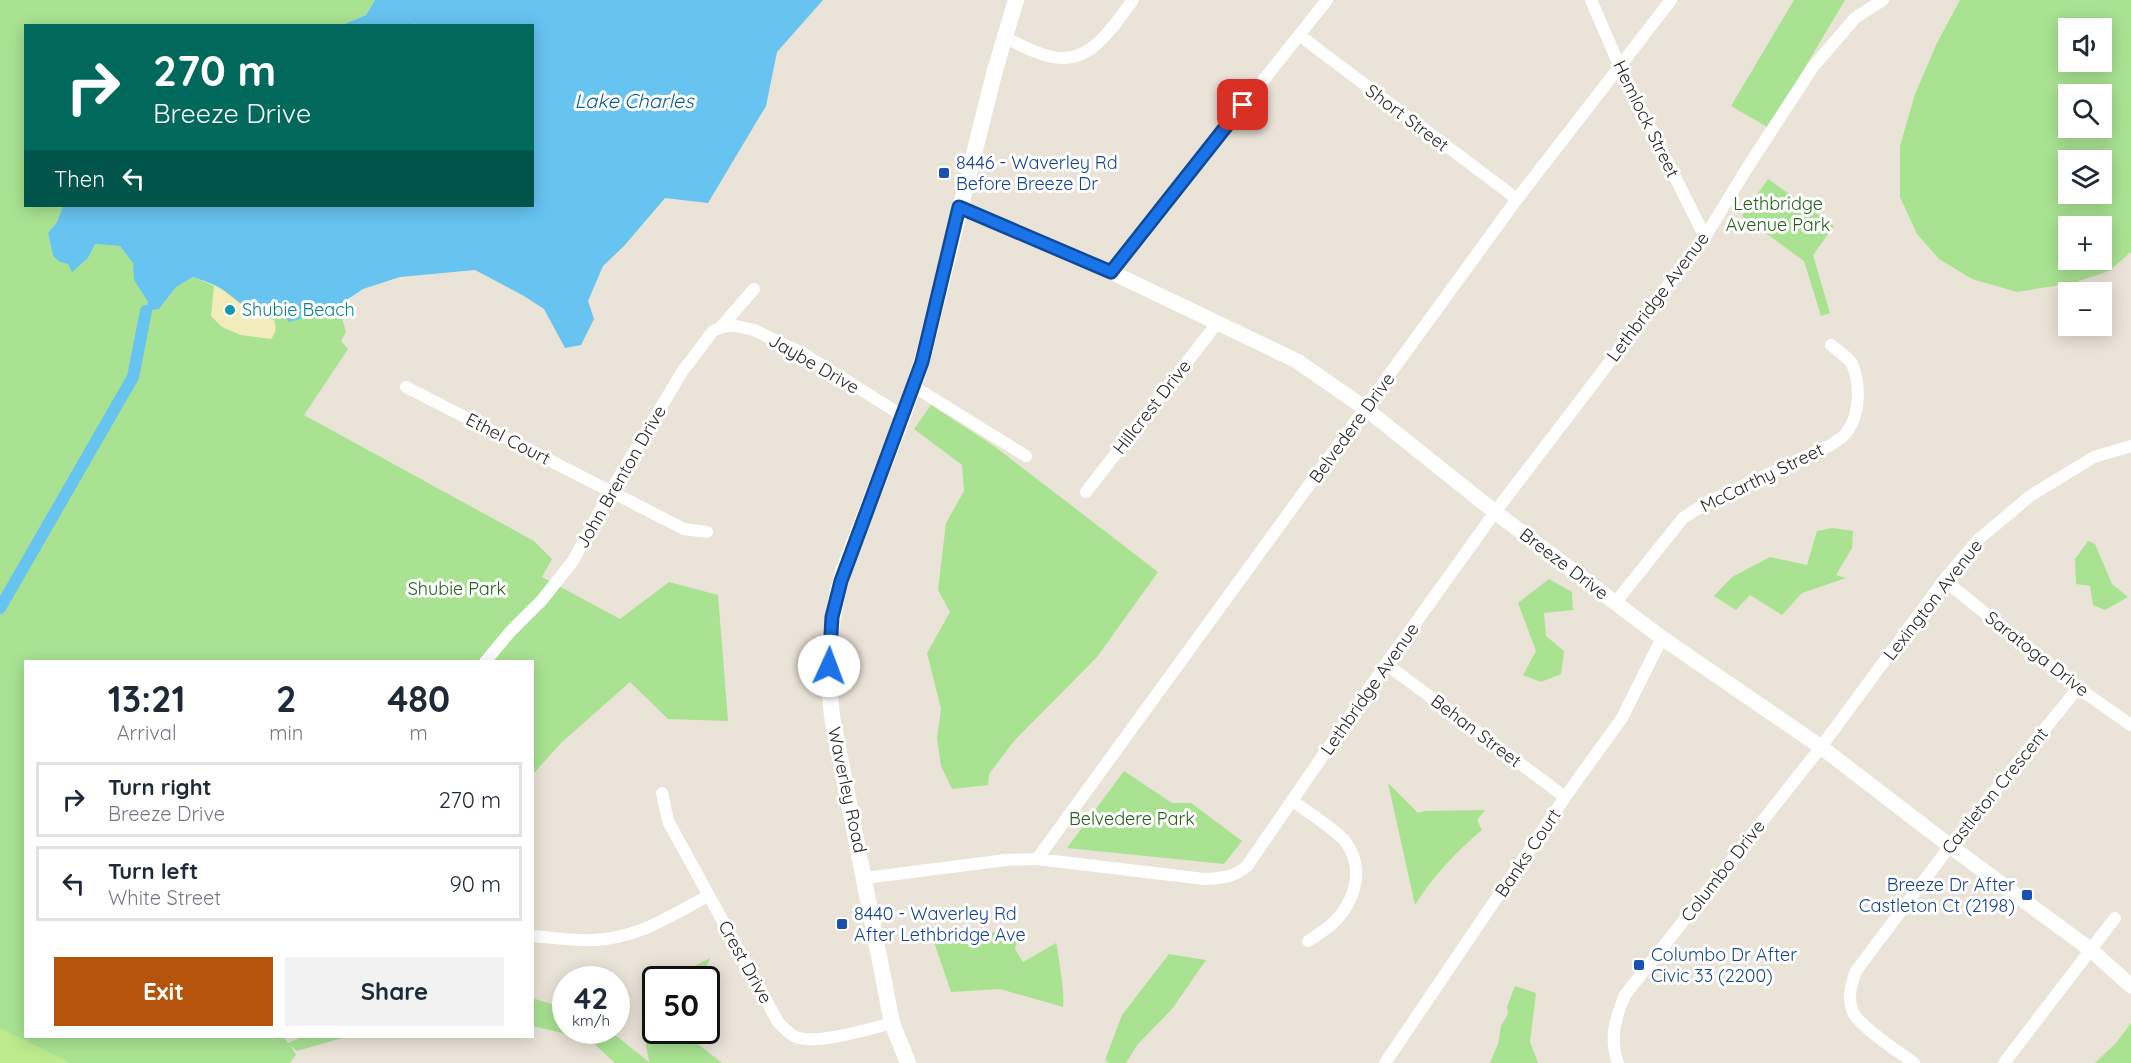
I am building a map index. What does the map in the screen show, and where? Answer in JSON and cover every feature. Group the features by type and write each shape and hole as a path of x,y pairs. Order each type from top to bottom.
{"main road":[{"name":"Waverley Road","path":"908,1063 892,1023 832,716 829,686 832,617 844,569 922,362 959,207 1016,0"}],"street":[{"path":"1004,37 1049,56 1073,57 1094,47 1133,0"},
{"path":"1111,272 1327,0"},
{"name":"Hemlock Street","path":"1591,0 1620,67 1705,237"},
{"name":"Belvedere Drive","path":"1037,859 1517,199 1671,0"},
{"name":"Lethbridge Avenue","path":"865,878 1006,860 1037,859 1204,879 1230,877 1239,873 1247,866 1386,664 1496,512 1705,237 1747,168 1814,67 1856,18 1883,0"},
{"name":"Short Street","path":"1299,35 1517,199"},
{"name":"Breeze Drive","path":"959,207 1111,272 1297,361 1366,409 1496,512 1662,638 1821,747 2091,950 2131,986"},
{"name":"John Brenton Drive","path":"487,660 510,632 542,600 573,561 610,492 682,372 713,331 720,328 754,289"},
{"name":"Hillcrest Drive","path":"1086,492 1218,322"},
{"name":"Jaybe Drive","path":"720,328 732,326 754,330 794,350 903,416"},
{"name":"McCarthy Street","path":"1615,603 1683,518 1708,502 1831,445 1845,435 1854,420 1857,403 1856,383 1851,362 1831,345"},
{"path":"913,386 1026,456"},
{"name":"Ethel Court","path":"406,387 684,529 707,532"},
{"name":"Lexington Avenue","path":"1821,747 1944,580 1979,539 2030,496 2094,457 2131,446"},
{"name":"Saratoga Drive","path":"1944,580 2078,688 2131,725"},
{"name":"Banks Court","path":"1385,1063 1565,797 1622,718 1662,638"},
{"name":"Behan Street","path":"1386,664 1565,797"},
{"name":"Castleton Crescent","path":"1914,1063 1861,1022 1853,1012 1850,996 1856,971 1950,846 2078,688"},
{"name":"Columbo Drive","path":"1618,1063 1612,1030 1625,995 1821,747"},
{"name":"Crest Drive","path":"662,793 668,821 778,1022 794,1036 807,1039 848,1034 892,1023"},
{"path":"1293,801 1344,840 1357,871 1356,887 1345,909 1331,925 1308,941"},
{"path":"534,936 589,940 629,935 708,896"},
{"path":"2004,1063 2115,918"}],"green space":[{"name":"Shubie Park","path":"0,0 375,0 366,15 344,24 24,24 24,207 63,207 57,222 48,233 53,256 61,261 73,262 88,258 95,244 120,246 134,263 134,280 148,302 147,310 159,309 176,287 193,277 293,319 300,319 322,306 338,304 346,332 341,341 348,349 304,415 534,541 552,559 542,577 620,619 669,582 718,595 728,721 668,719 630,682 561,743 534,773 534,660 24,660 24,1038 284,1038 288,1043 300,1038 342,1038 297,1051 291,1046 296,1055 290,1063 0,1063"},
{"path":"1794,0 1845,0 1769,128 1731,106"},
{"path":"1960,0 2131,0 2131,252 2112,268 2112,216 2058,216 2058,270 2110,270 2076,282 2058,282 2058,285 2017,292 1972,279 1939,259 1917,234 1900,197 1900,146 1915,94 1937,43"},
{"name":"Lethbridge Avenue Park","path":"1768,179 1834,226 1813,255 1830,313 1821,316 1804,261 1742,216"},
{"path":"931,405 994,446 1158,572 1097,657 1014,741 989,774 988,785 952,789 941,766 937,738 941,709 927,653 950,612 938,590 946,523 964,491 962,465 914,429"},
{"path":"1833,528 1853,531 1852,548 1836,575 1846,578 1802,593 1782,615 1750,595 1736,610 1714,596 1732,577 1770,557 1807,565 1817,531"},
{"path":"2088,541 2095,544 2112,584 2128,597 2105,610 2093,605 2090,586 2076,584 2075,559"},
{"path":"1549,579 1572,592 1573,610 1544,613 1546,636 1564,651 1561,674 1541,682 1523,675 1536,651 1518,603"},
{"name":"Belvedere Park","path":"1124,771 1172,803 1191,803 1242,841 1224,864 1067,848"},
{"path":"1388,783 1418,813 1485,810 1477,820 1482,830 1446,864 1415,905"},
{"path":"1020,932 1015,949 1023,962 1056,943 1063,986 1063,1007 1000,989 951,992 931,933"},
{"path":"1169,954 1206,960 1172,1009 1138,1044 1126,1063 1109,1063 1105,1060 1122,1015"},
{"path":"710,958 707,966 695,966"},
{"path":"1515,986 1536,993 1530,1042 1538,1063 1490,1063 1498,1044 1501,1026 1508,1014 1507,1007"},
{"path":"534,999 552,1004 552,1031 534,1026"},
{"path":"2131,1023 2131,1063 2095,1063 2116,1043"},
{"path":"0,1028 71,1063 0,1063"},
{"path":"594,1044 626,1044 649,1062 646,1044 698,1044 722,1063 615,1063"}],"sand":[{"name":"Shubie Beach","path":"214,285 254,314 274,320 276,330 271,339 241,335 222,327 211,316"}],"water":[{"name":"Lake Charles","path":"375,0 823,0 777,52 766,106 708,203 665,198 624,246 603,266 588,301 594,319 581,345 565,348 544,309 475,270 400,277 363,289 342,303 322,306 300,319 289,322 284,316 266,318 252,312 221,289 193,277 176,287 159,309 146,311 148,302 134,280 133,263 120,246 95,244 88,258 72,272 68,264 60,262 53,256 48,233 57,222 63,207 534,207 534,24 344,24 366,15"}],"waterway":[{"path":"0,608 133,377 146,311"}],"place":[{"name":"8446 - Waverley Rd Before Breeze Dr","path":"944,173"},
{"name":"Shubie Beach","path":"230,310"},
{"name":"Breeze Dr After Castleton Ct (2198)","path":"2027,895"},
{"name":"8440 - Waverley Rd After Lethbridge Ave","path":"842,924"},
{"name":"Columbo Dr After Civic 33 (2200)","path":"1639,965"}],"route":[{"path":"829,666 832,617 844,569 922,362 959,207 1111,272 1243,105"}]}
